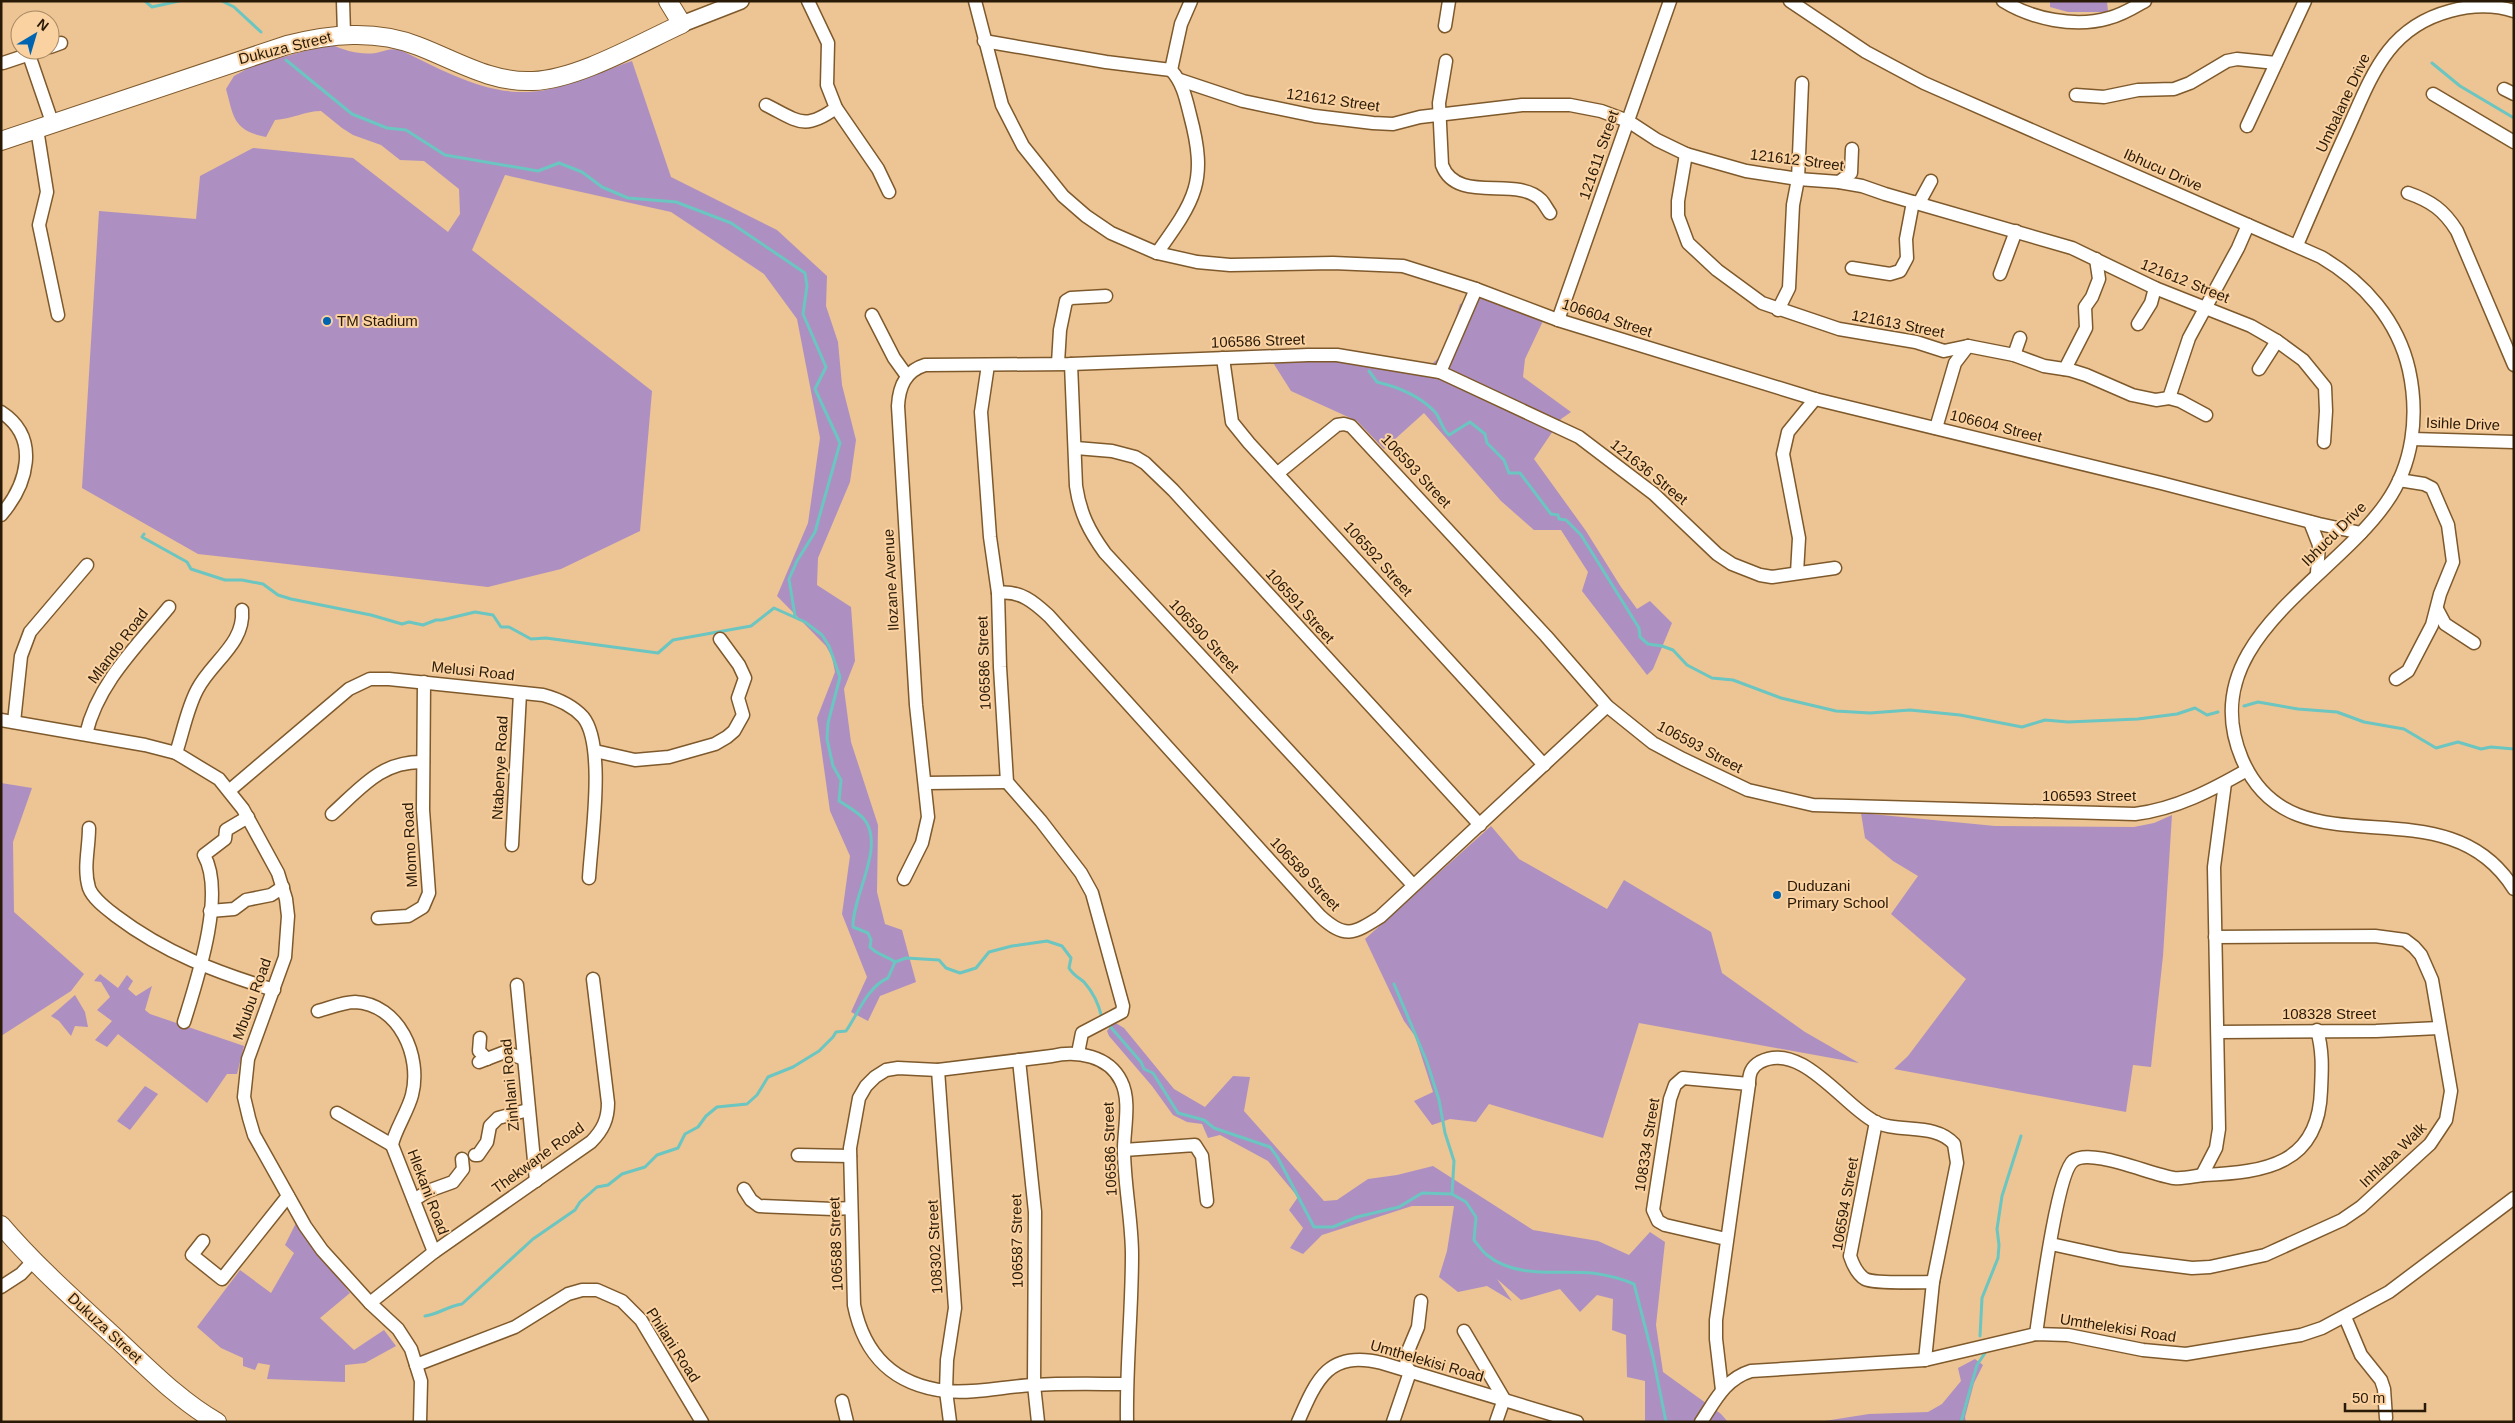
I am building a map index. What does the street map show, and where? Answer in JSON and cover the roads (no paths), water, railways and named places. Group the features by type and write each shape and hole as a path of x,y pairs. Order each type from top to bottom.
{"main road":[{"path":"668,1 682,24"},
{"name":"Dukuza Street","path":"1,141 187,77 316,37 344,34 401,40 501,79 533,81 561,77 590,66 682,24"},
{"name":"Dukuza Street","path":"1,1225 33,1261 158,1377 197,1409 217,1422"}],"street":[{"path":"344,1 344,34"},
{"path":"682,24 741,1"},
{"path":"808,1 828,43 828,85 836,108 878,168 889,192"},
{"name":"106604 Street","path":"975,1 1002,105 1011,125 1041,170 1063,196 1086,216 1111,233 1157,253 1197,262 1230,265 1388,264 1429,273 1558,320 1815,399 2361,533"},
{"path":"1157,253 1187,210 1199,175 1197,142 1175,75 1181,24 1191,1"},
{"path":"1445,26 1449,1"},
{"name":"121611 Street","path":"1558,320 1670,1"},
{"name":"Ibhucu Drive","path":"1790,1 1866,52 1924,83 2297,245 2333,264 2355,280 2374,300 2392,325 2404,354 2411,379 2414,411 2409,455 2399,480 2386,504 2361,533 2317,573 2259,638 2237,676 2231,696 2238,746 2247,770 2262,790 2292,814 2327,824 2423,831 2446,837 2486,857 2501,871 2514,889"},
{"path":"2003,1 2028,14 2085,22 2109,19 2145,1"},
{"path":"2247,126 2305,1"},
{"name":"Umbalane Drive","path":"2297,245 2373,73 2390,47 2412,26 2439,13 2470,6 2500,4 2514,11"},
{"name":"121612 Street","path":"984,41 1175,75 1243,101 1340,119 1393,124 1440,115 1545,104 1601,111 1628,121 1657,140 1686,154 1746,171 1862,186 2058,243 2155,288 2251,326 2277,341 2303,360 2325,387 2324,442"},
{"path":"2076,95 2104,97 2138,90 2174,89 2190,83 2227,61 2236,59 2276,63"},
{"path":"3,63 13,60"},
{"path":"30,60 45,127 47,192 44,211 39,225 58,315"},
{"path":"1446,62 1440,88 1440,115 1442,165 1447,174 1466,186 1511,189 1529,194 1540,199 1550,213"},
{"path":"1778,310 1789,288 1794,205 1798,179 1802,83"},
{"path":"2433,94 2514,142"},
{"path":"766,105 806,123 820,120 836,108"},
{"path":"1839,182 1851,173 1852,149"},
{"name":"121613 Street","path":"1686,154 1678,201 1678,216 1688,243 1730,280 1762,303 1838,329 1916,342 1944,351 1968,346 2014,355 2044,366 2065,369 2100,380 2132,395 2156,400 2169,398 2180,401 2206,415"},
{"path":"1852,268 1890,274 1900,272 1907,258 1906,239 1916,203 1931,180"},
{"path":"2408,193 2432,202 2449,218 2457,231 2514,364"},
{"path":"2169,398 2189,338 2238,248 2248,225"},
{"path":"2000,274 2016,231"},
{"path":"2065,369 2085,331 2085,306 2092,297 2099,279 2096,259"},
{"path":"2138,324 2151,304 2155,288"},
{"path":"1440,372 1476,289"},
{"name":"106590 Street","path":"1106,296 1071,298 1066,301 1060,330 1076,448 1076,486 1079,506 1088,529 1105,553 1412,885"},
{"path":"872,315 894,358 907,376 917,368 925,365 988,365"},
{"path":"2014,355 2020,338"},
{"path":"2259,369 2277,341"},
{"path":"1936,428 1954,363 1968,346"},
{"path":"1944,351 1954,363"},
{"name":"106586 Street","path":"1007,782 1000,667 998,593 990,537 981,412 988,365 1337,355 1440,372"},
{"name":"106592 Street","path":"1223,358 1232,422 1263,459 1278,473 1544,765"},
{"name":"121636 Street","path":"1440,372 1579,437 1654,494 1717,554 1732,564 1760,575 1772,577 1836,568"},
{"name":"Ilozane Avenue","path":"904,879 925,832 928,817 926,783 916,705 898,414 900,391 907,376"},
{"path":"1797,573 1798,531 1783,454 1788,432 1815,399"},
{"path":"1,412 7,416 22,435 26,468 20,489 1,516"},
{"name":"106593 Street","path":"1278,473 1337,425 1351,426 1546,636 1607,706 1653,742 1748,790 1813,805 2135,814 2171,807 2225,783 2247,770"},
{"name":"Isihle Drive","path":"2412,438 2514,442"},
{"name":"106591 Street","path":"1076,448 1126,454 1145,463 1173,490 1480,825"},
{"path":"2396,679 2408,670 2432,625 2440,594 2453,565 2448,525 2435,493 2430,486 2399,480"},
{"path":"2310,522 2319,545 2317,573"},
{"path":"8,721 21,656 30,632 87,565"},
{"name":"106589 Street","path":"998,593 1006,592 1021,596 1037,605 1049,616 1333,928 1350,933 1362,929 1380,917 1412,885 1480,825 1607,706"},
{"name":"Mlando Road","path":"86,734 90,717 107,683 169,607"},
{"path":"2437,609 2445,624 2474,643"},
{"path":"176,753 197,690 242,629 242,610"},
{"path":"595,751 635,760 652,760 715,744 734,731 743,715 738,698 745,678 739,665 720,639"},
{"name":"Melusi Road","path":"230,790 349,689 370,679 424,682 552,697 572,708 583,718 590,729 595,751 596,767 589,878"},
{"name":"Mlomo Road","path":"378,918 408,916 424,907 427,900 430,884 425,844 424,682"},
{"name":"Ntabenye Road","path":"512,845 520,693"},
{"name":"Mbubu Road","path":"8,721 86,734 176,753 207,771 230,790 248,818 278,873 283,886 288,916 285,957 248,1059 244,1097 254,1135 305,1226 322,1250 370,1304 398,1329 411,1349 421,1381 420,1422"},
{"path":"332,814 386,768 407,762 423,762"},
{"path":"926,783 1007,782 1041,821 1081,873 1092,893 1123,1006 1122,1012 1082,1033 1078,1053"},
{"path":"2202,1175 2216,1148 2218,1135 2218,1032 2214,867 2225,783"},
{"path":"184,1022 201,965 210,911 210,866 204,855 225,839 226,830 248,818"},
{"path":"89,828 85,863 90,890 98,900 150,939 178,956 274,990"},
{"path":"210,911 234,909 246,900 271,895 283,886"},
{"name":"Inhlaba Walk","path":"2051,1244 2120,1259 2184,1268 2210,1267 2265,1255 2337,1224 2361,1207 2430,1144 2444,1125 2449,1111 2451,1091 2432,980 2421,955 2404,940 2375,936 2215,937"},
{"name":"Thekwane Road","path":"370,1304 434,1252 591,1142 606,1122 607,1092 593,979"},
{"name":"Zinhlani Road","path":"516,985 536,1181"},
{"name":"Hlekani Road","path":"318,1011 355,1002 378,1008 392,1016 403,1031 413,1065 413,1092 405,1118 392,1145"},
{"name":"108328 Street","path":"2218,1032 2376,1031 2439,1028"},
{"path":"2036,1334 2065,1173 2070,1163 2086,1156 2177,1178 2189,1179 2202,1175 2226,1175 2272,1165 2286,1159 2309,1140 2317,1123 2321,1099 2322,1052 2317,1030"},
{"path":"480,1038 479,1051 483,1061 522,1043"},
{"path":"505,1052 524,1059"},
{"name":"106586 Street","path":"1078,1053 1100,1060 1115,1072 1122,1082 1125,1097 1124,1150 1132,1254 1126,1384 1127,1422"},
{"name":"106588 Street","path":"1078,1053 938,1070 898,1068 886,1070 874,1077 859,1098 850,1156 854,1304 857,1320 864,1337 876,1357 889,1371 903,1379 946,1391 1034,1385 1126,1384"},
{"path":"1722,1390 1717,1354 1716,1320 1749,1076 1754,1066 1765,1060 1776,1058 1798,1062 1816,1073 1849,1104 1876,1122 1943,1134 1956,1147 1957,1163 1933,1282 1925,1360"},
{"name":"106587 Street","path":"1019,1060 1035,1212 1034,1385 1038,1422"},
{"name":"108302 Street","path":"938,1070 955,1308 948,1345 946,1391 950,1422"},
{"name":"108334 Street","path":"1726,1239 1665,1225 1658,1221 1653,1210 1670,1099 1677,1082 1687,1078 1749,1084"},
{"path":"475,1155 478,1155 487,1142 490,1126 498,1118 528,1110"},
{"name":"Hlekani Road","path":"337,1114 392,1145 434,1252"},
{"name":"106594 Street","path":"1876,1122 1850,1256 1858,1273 1868,1280 1933,1282"},
{"path":"1124,1150 1195,1145 1202,1156 1207,1201"},
{"path":"798,1155 850,1156"},
{"path":"414,1200 428,1191 453,1182 463,1169 462,1159"},
{"path":"744,1189 751,1200 760,1206 851,1208"},
{"path":"203,1240 192,1255 222,1279 288,1196"},
{"name":"Umthelekisi Road","path":"1701,1422 1722,1390 1733,1378 1751,1371 1925,1360 2036,1334 2068,1336 2143,1350 2186,1354 2301,1335 2345,1317 2389,1292 2514,1198"},
{"path":"1,1287 21,1274 33,1261"},
{"name":"Philani Road","path":"416,1365 515,1328 575,1292 597,1290 614,1296 641,1320 702,1422"},
{"path":"1393,1422 1410,1372 1406,1365 1408,1350 1418,1327 1421,1300"},
{"path":"2345,1317 2361,1355 2381,1380 2384,1389 2386,1418"},
{"path":"1464,1331 1504,1399 1496,1422"},
{"name":"Umthelekisi Road","path":"1298,1422 1320,1377 1334,1364 1344,1360 1367,1359 1577,1422"},
{"path":"842,1402 847,1422"}],"waterway":[{"path":"145,1 152,7 179,1"},
{"path":"222,1 234,7 261,32"},
{"path":"286,60 352,114 387,128 406,130 445,155 538,171 559,163 582,172 602,187 628,198 676,202 731,223 805,273 807,286 803,314 826,367 815,389 840,443 815,532 797,561 789,579 795,616"},
{"path":"2432,63 2460,86 2514,118"},
{"path":"1369,371 1377,382 1408,393 1423,401 1435,412 1449,435 1470,422 1485,434 1487,443 1504,460 1509,473 1520,473 1551,514 1558,515 1559,519 1566,520 1581,535 1639,628 1640,637 1648,644 1673,650 1687,665 1712,678 1733,680 1781,698 1836,711 1870,713 1910,710 1960,715 2022,727 2045,720 2068,722 2138,719 2177,714 2195,708 2207,715 2218,712"},
{"path":"144,534 142,537 187,562 191,569 225,580 242,580 263,584 278,595 291,599 371,615 402,624 409,622 423,625 436,620 475,612 493,615 501,627 509,627 531,639 546,638 658,653 673,640 751,626 774,608 805,622 822,635 829,646 840,677 828,723 827,739 833,766 841,780 839,801 862,816 870,830 870,857 857,901 853,927 868,933 871,940 870,947 895,962 906,958 939,960 946,968 960,973 976,968 989,952 1012,946 1047,941 1062,946 1071,958 1069,968 1090,990 1102,1018"},
{"path":"2244,706 2258,702 2298,709 2337,712 2364,722 2404,729 2436,748 2458,742 2481,749 2491,747 2514,749"},
{"path":"425,1316 462,1304 533,1239 575,1210 580,1202 597,1187 608,1185 622,1174 645,1167 657,1155 678,1148 685,1134 698,1127 706,1116 717,1107 747,1104 757,1095 768,1077 793,1067 819,1051 836,1032 846,1031 869,994 888,978 895,962"},
{"path":"1394,984 1427,1062 1439,1100 1445,1133 1454,1161 1452,1194"},
{"path":"1108,1024 1141,1062 1144,1069 1153,1073 1178,1113 1204,1120 1214,1128 1270,1147 1278,1158 1314,1227 1333,1227 1357,1217 1399,1207 1422,1193 1452,1194 1466,1202 1476,1217 1474,1240 1485,1253 1498,1263 1511,1268 1538,1272 1598,1274 1619,1278 1634,1284 1653,1357 1666,1422"},
{"path":"1980,1336 1982,1298 1998,1258 1997,1229 2002,1196 2021,1136"},
{"path":"1961,1422 1977,1365 1985,1353"}],"place":[{"name":"TM Stadium","path":"327,321"},
{"name":"Duduzani Primary School","path":"1777,895"}]}
